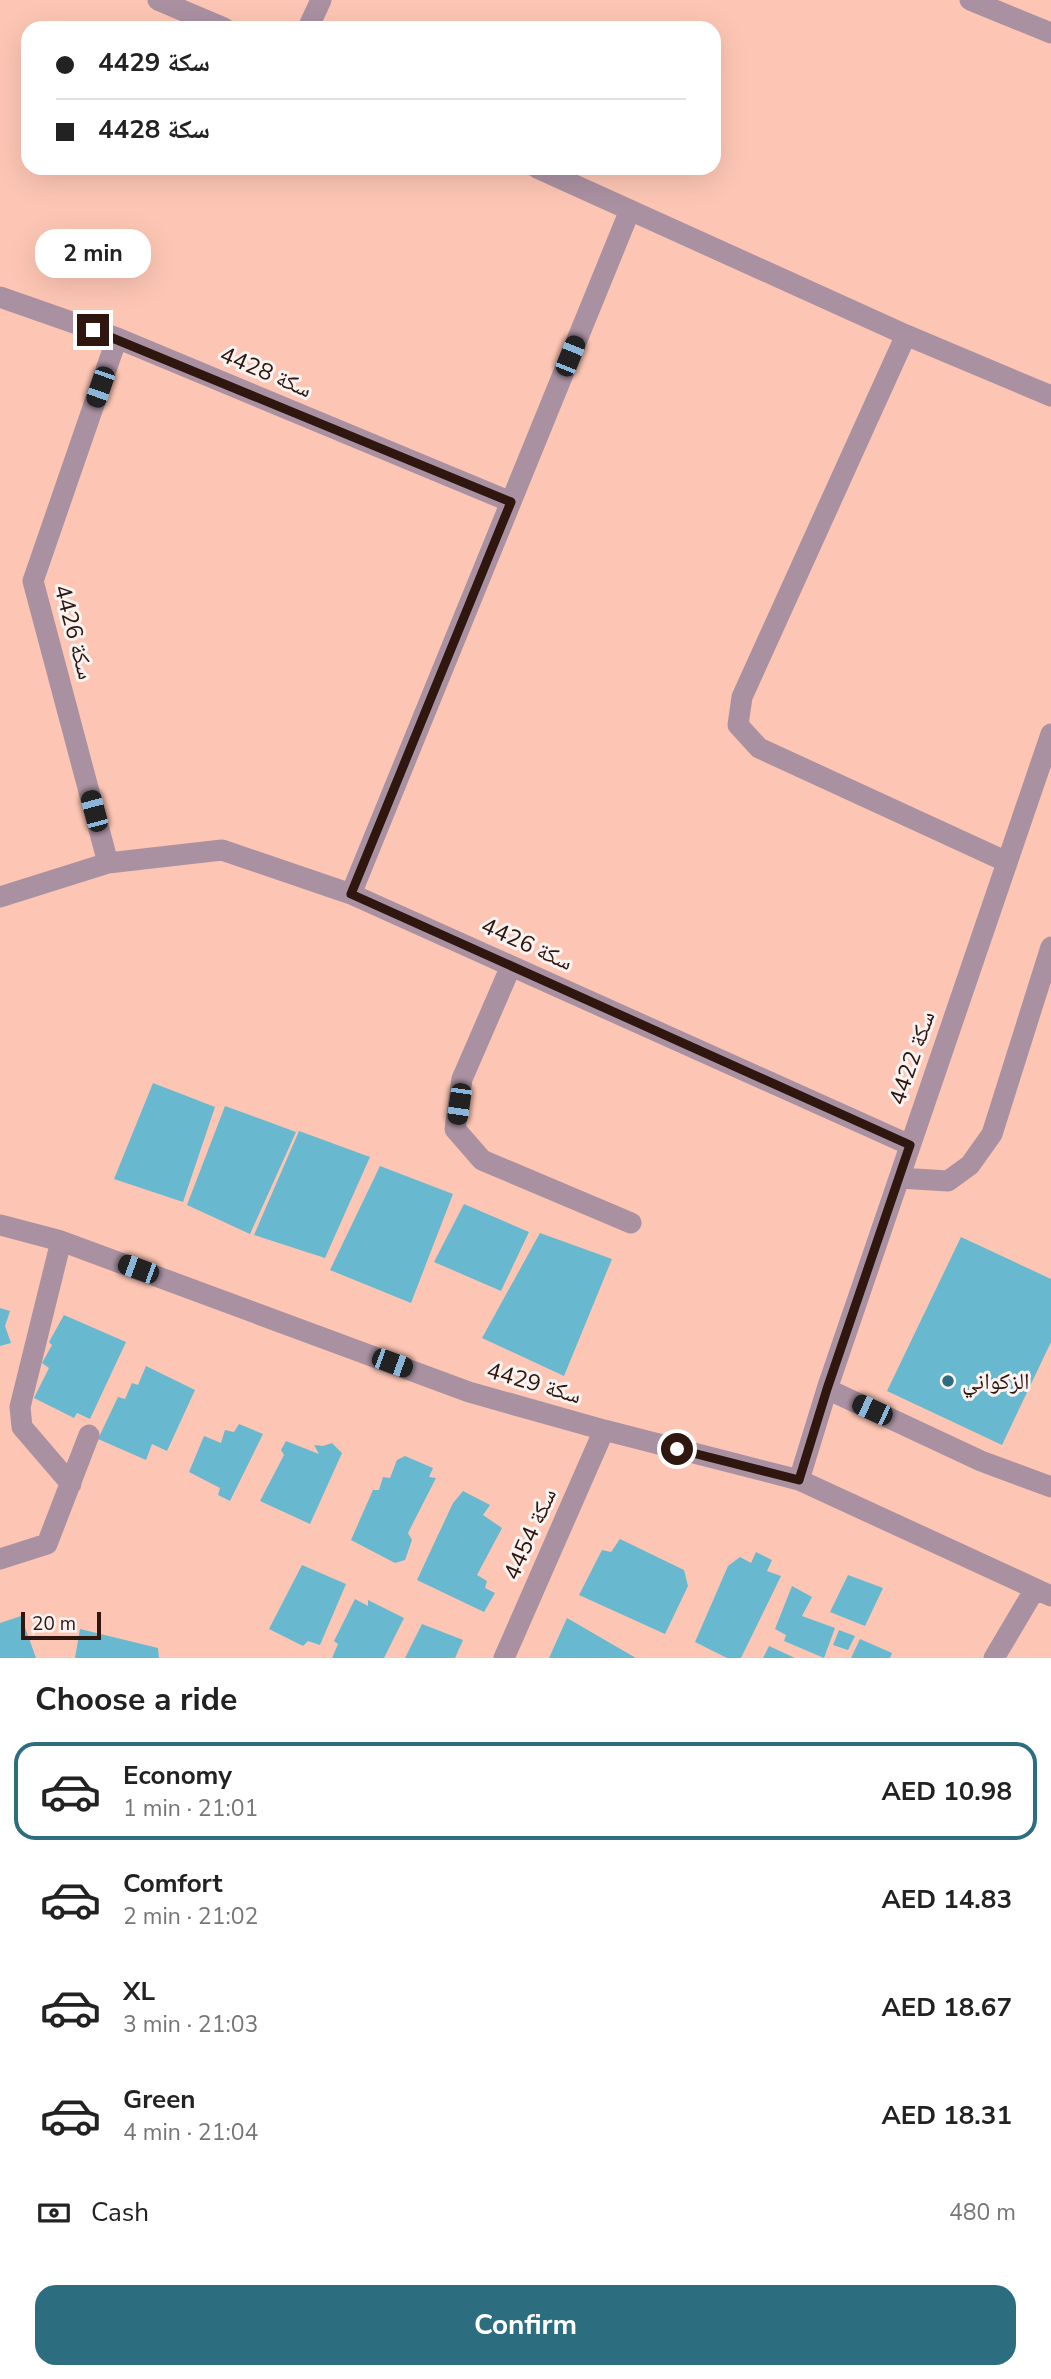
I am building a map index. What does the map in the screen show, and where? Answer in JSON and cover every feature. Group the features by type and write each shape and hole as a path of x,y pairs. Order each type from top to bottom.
{"street":[{"path":"158,0 207,21"},
{"path":"311,21 320,0"},
{"path":"970,0 1051,33"},
{"path":"552,175 906,335 1051,396"},
{"path":"351,894 630,210"},
{"name":"سكة 4428","path":"0,297 117,338 511,502"},
{"path":"906,335 742,697 738,725 759,748 1007,862"},
{"name":"سكة 4426","path":"108,863 33,581 117,338"},
{"name":"سكة 4422","path":"799,1480 910,1145 1049,748"},
{"name":"سكة 4426","path":"0,897 108,863 222,850 351,894 910,1145"},
{"path":"899,1178 948,1181 970,1165 992,1134 1051,947"},
{"path":"511,965 462,1079 456,1129 482,1160 631,1223"},
{"name":"سكة 4429","path":"0,1225 61,1241 469,1392 799,1480 1043,1593"},
{"path":"61,1241 20,1407 22,1427 71,1484"},
{"path":"827,1389 981,1461 1051,1487"},
{"name":"سكة 4454","path":"504,1658 604,1430"},
{"path":"0,1559 47,1544 89,1434"},
{"path":"995,1658 1043,1593"}],"building":[{"path":"153,1083 215,1107 183,1202 114,1179"},
{"path":"225,1106 296,1132 250,1234 187,1205"},
{"path":"299,1131 370,1157 325,1258 254,1235"},
{"path":"380,1166 453,1194 411,1303 330,1270"},
{"path":"464,1204 529,1232 501,1291 434,1262"},
{"path":"540,1233 612,1259 564,1376 482,1338"},
{"path":"961,1237 1051,1279 1051,1342 1002,1445 887,1391"},
{"path":"0,1308 10,1311 5,1326 11,1343 0,1346"},
{"path":"64,1315 126,1342 90,1419 77,1413 74,1418 34,1398 49,1368 42,1363 52,1345 49,1342"},
{"path":"146,1366 195,1390 167,1451 152,1444 146,1460 98,1439 118,1397 125,1399 132,1383 138,1385"},
{"path":"239,1424 263,1434 230,1501 218,1495 220,1488 189,1472 204,1436 221,1443 225,1430 234,1432"},
{"path":"286,1441 319,1454 314,1445 332,1443 342,1453 310,1524 260,1501 284,1455 281,1450"},
{"path":"405,1456 433,1468 429,1477 436,1478 408,1533 412,1540 405,1560 395,1563 351,1540 373,1490 379,1490 383,1477 390,1478 397,1460"},
{"path":"463,1491 490,1505 483,1515 502,1528 477,1575 487,1581 485,1588 495,1593 484,1612 417,1580 453,1503"},
{"path":"620,1539 684,1570 688,1586 665,1634 579,1595 602,1550 611,1552"},
{"path":"756,1552 772,1560 767,1571 781,1576 741,1658 727,1658 695,1642 728,1566 740,1557 751,1563"},
{"path":"302,1565 346,1584 320,1645 308,1641 303,1646 269,1629"},
{"path":"848,1575 883,1588 865,1626 830,1612"},
{"path":"792,1586 812,1597 802,1616 835,1628 824,1658 784,1641 786,1635 775,1629"},
{"path":"355,1599 368,1606 368,1600 404,1618 384,1658 332,1658 338,1644 334,1641"},
{"path":"21,1616 36,1658 0,1658 0,1623"},
{"path":"567,1618 636,1658 549,1658"},
{"path":"422,1624 463,1640 455,1658 405,1658"},
{"path":"80,1629 158,1648 159,1658 75,1658"},
{"path":"839,1630 855,1636 848,1650 833,1645"},
{"path":"860,1639 892,1653 890,1658 851,1658"},
{"path":"769,1646 795,1658 763,1658"}],"place":[{"name":"الزكواني","path":"948,1381"}],"route":[{"path":"93,330 511,502 351,894 910,1145 799,1480 677,1449"}]}
